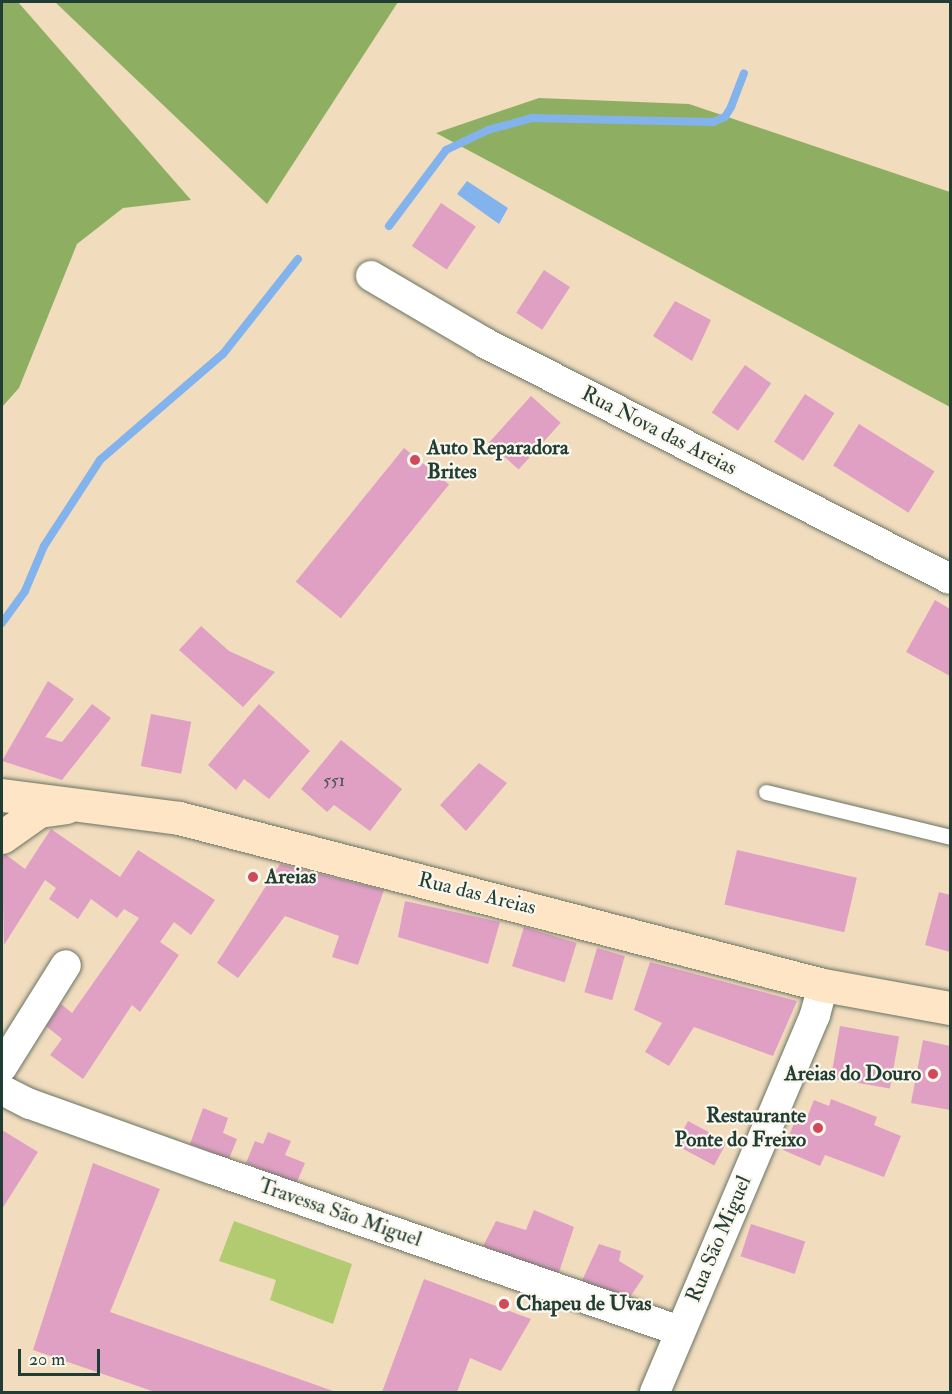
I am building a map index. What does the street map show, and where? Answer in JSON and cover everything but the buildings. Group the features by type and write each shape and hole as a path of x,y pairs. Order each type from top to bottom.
{"street":[{"name":"Rua Nova das Areias","path":"371,276 485,344 951,579"},
{"name":"Rua das Areias","path":"2,795 88,804 179,818 823,985 951,1008"},
{"path":"2,837 39,811 88,804"},
{"path":"2,1067 66,965"},
{"name":"Rua São Miguel","path":"656,1392 815,1015 823,985"},
{"name":"Travessa São Miguel","path":"2,1090 201,1165 680,1331"}],"lane":[{"path":"766,792 951,837"}],"green space":[{"path":"2,2 18,2 191,200 123,208 77,244 19,388 2,407"},
{"path":"55,2 398,2 267,204"},
{"path":"539,98 689,104 950,192 950,407 436,133"},
{"path":"234,1221 352,1264 333,1324 270,1300 276,1280 219,1261"}],"water":[{"path":"467,181 508,208 499,224 457,194"}],"waterway":[{"path":"389,226 446,150 488,130 532,118 713,122 725,117 744,73"},
{"path":"2,623 25,591 44,546 100,460 223,354 298,259"}],"place":[{"name":"Auto Reparadora Brites","path":"415,460"},
{"name":"Areias","path":"253,877"},
{"name":"Areias do Douro","path":"933,1074"},
{"name":"Restaurante Ponte do Freixo","path":"818,1128"},
{"name":"Chapeu de Uvas","path":"504,1304"}]}
